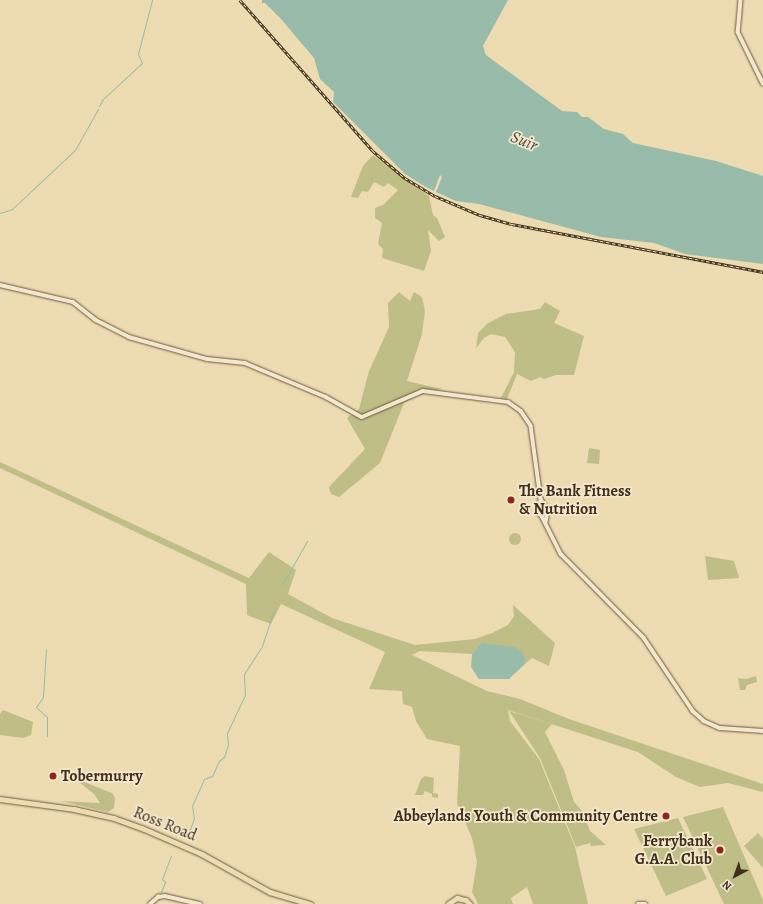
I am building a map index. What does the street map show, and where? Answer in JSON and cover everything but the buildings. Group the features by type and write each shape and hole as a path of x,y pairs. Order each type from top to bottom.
{"main road":[{"name":"Ross Road","path":"0,798 74,809 142,828 202,854 270,892 310,904"},
{"path":"448,904 457,898 466,900 470,904"}],"street":[{"path":"741,0 738,32 763,83"},
{"path":"0,285 73,302 96,320 129,337 207,359 245,363 326,398 362,417 423,391 508,402 521,411 531,426 542,506 538,512 544,516 561,554 644,638 697,714 720,728 763,731"},
{"path":"542,506 547,509 544,516"},
{"path":"150,904 158,897 165,896 200,904"},
{"path":"638,904 644,904"}],"shaded area":[{"path":"373,155 429,196 433,215 437,218 445,237 439,241 428,230 431,251 424,271 382,258 383,249 378,244 382,223 375,218 375,208 383,205 398,190 388,183 384,187 374,182 368,192 362,191 358,198 351,197 363,166"},
{"path":"399,292 410,301 414,292 422,297 425,311 422,334 407,381 442,389 416,396 404,403 380,463 339,497 331,494 329,487 365,449 347,418 359,409 369,371 389,327 388,303"},
{"path":"545,302 560,311 554,323 584,336 574,375 556,375 544,379 540,377 531,381 517,374 507,399 501,398 514,372 515,352 505,337 491,334 484,338 476,348 478,333 488,323 506,314 540,309"},
{"path":"589,448 600,450 599,464 587,463"},
{"path":"0,462 249,578 269,552 296,570 288,594 332,618 415,645 475,639 492,633 508,625 514,616 513,605 555,643 549,666 532,658 525,664 526,660 481,643 472,654 420,651 412,655 487,691 520,699 569,719 763,784 763,792 728,783 700,787 676,777 638,752 508,710 510,721 539,759 575,847 588,904 533,904 527,887 511,898 513,904 478,904 472,892 477,862 472,838 457,804 460,746 427,739 416,721 412,707 403,704 402,691 369,689 385,652 281,604 271,624 247,615 246,584 0,468"},
{"path":"513,533 517,533 521,539 517,545 513,545 509,541 509,537"},
{"path":"705,556 734,561 739,578 708,580"},
{"path":"756,676 757,682 747,685 745,690 740,690 738,678 746,679"},
{"path":"3,710 33,722 31,735 23,738 0,735 0,714"},
{"path":"509,711 552,724 545,732 564,770 574,802 583,812 590,831 606,845 591,846 590,843 576,847 540,758"},
{"path":"425,776 434,778 433,793 438,794 438,798 432,797 432,794 425,791 423,795 415,795 421,779"},
{"path":"74,778 112,793 115,798 114,808 108,812 61,801 100,803 94,794"},
{"name":"Ferrybank G.A.A. Club","path":"723,807 763,900 763,904 724,904 683,817"},
{"path":"678,818 707,879 666,896 634,829"},
{"path":"758,833 763,839 763,868 744,846"}],"water":[{"name":"Suir","path":"262,0 508,0 483,46 486,55 562,111 577,112 582,117 588,117 604,129 623,134 633,143 716,161 763,176 763,264 685,254 654,243 601,237 479,204 456,201 436,192 442,177 440,175 434,191 424,186 405,174 333,102 334,92 320,79 314,58 281,19 265,3 262,3"},
{"path":"481,643 514,647 523,653 526,660 525,664 509,679 479,679 471,667 472,654"}],"waterway":[{"path":"99,106 103,99 142,63 138,54 152,0"},
{"path":"0,213 12,209 75,150 98,109"},
{"path":"282,585 307,541"},
{"path":"189,832 194,818 192,806 204,779 212,776 219,761 224,757 228,745 227,733 245,695 244,674 262,646 275,607"},
{"path":"46,649 43,697 36,707 47,717 47,736"},
{"path":"161,892 165,882 162,879 171,856"}],"railway":[{"path":"240,0 373,151 405,178 435,196 480,215 512,224 763,272"}],"place":[{"name":"The Bank Fitness & Nutrition","path":"511,500"},
{"name":"Tobermurry","path":"53,776"},
{"name":"Abbeylands Youth & Community Centre","path":"666,816"},
{"name":"Ferrybank G.A.A. Club","path":"720,850"}]}
